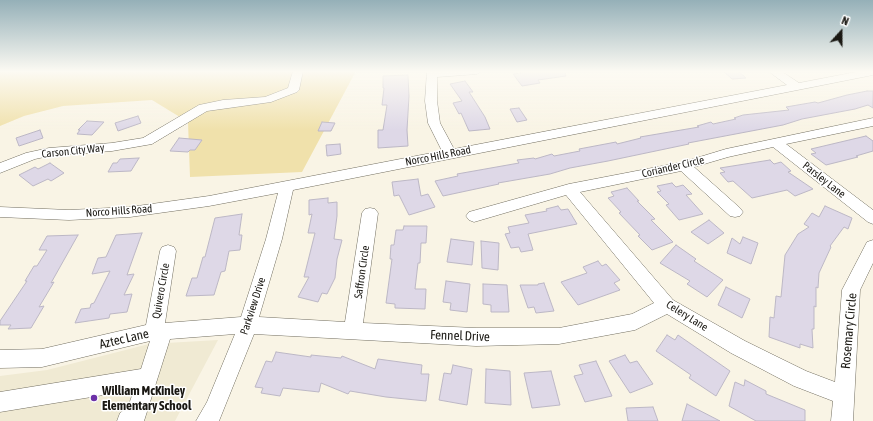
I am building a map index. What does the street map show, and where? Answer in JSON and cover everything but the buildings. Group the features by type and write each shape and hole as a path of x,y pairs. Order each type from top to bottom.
{"street":[{"name":"Carson City Way","path":"0,168 31,156 50,152 112,147 147,140 203,108 267,100 292,91"},
{"path":"431,91 431,101 434,123 450,154"},
{"name":"Norco Hills Road","path":"0,212 69,215 130,212 209,201 779,91"},
{"name":"Coriander Circle","path":"474,216 569,188 684,166 726,153 873,122"},
{"name":"Parsley Lane","path":"775,142 873,218"},
{"path":"684,166 735,212"},
{"name":"Parkview Drive","path":"207,421 214,409 248,325 274,239 288,186"},
{"name":"Celery Lane","path":"569,188 667,304 738,347 801,378 843,395"},
{"name":"Saffron Circle","path":"354,330 370,213"},
{"name":"Rosemary Circle","path":"842,421 851,290 873,246"},
{"name":"Quivero Circle","path":"130,421 136,414 148,378 158,332 168,251"},
{"name":"Fennel Drive","path":"248,325 476,337 559,336 635,322 667,304"},
{"name":"Aztec Lane","path":"0,359 42,358 158,332 248,325"},
{"path":"0,402 148,378"}],"shaded area":[{"path":"0,91 345,91 302,172 190,177 188,122 152,100 63,106 24,116 0,126"},
{"name":"William McKinley Elementary School","path":"218,340 175,421 0,421 0,376 47,370 149,344"}],"place":[{"name":"William McKinley Elementary School","path":"94,398"}]}
